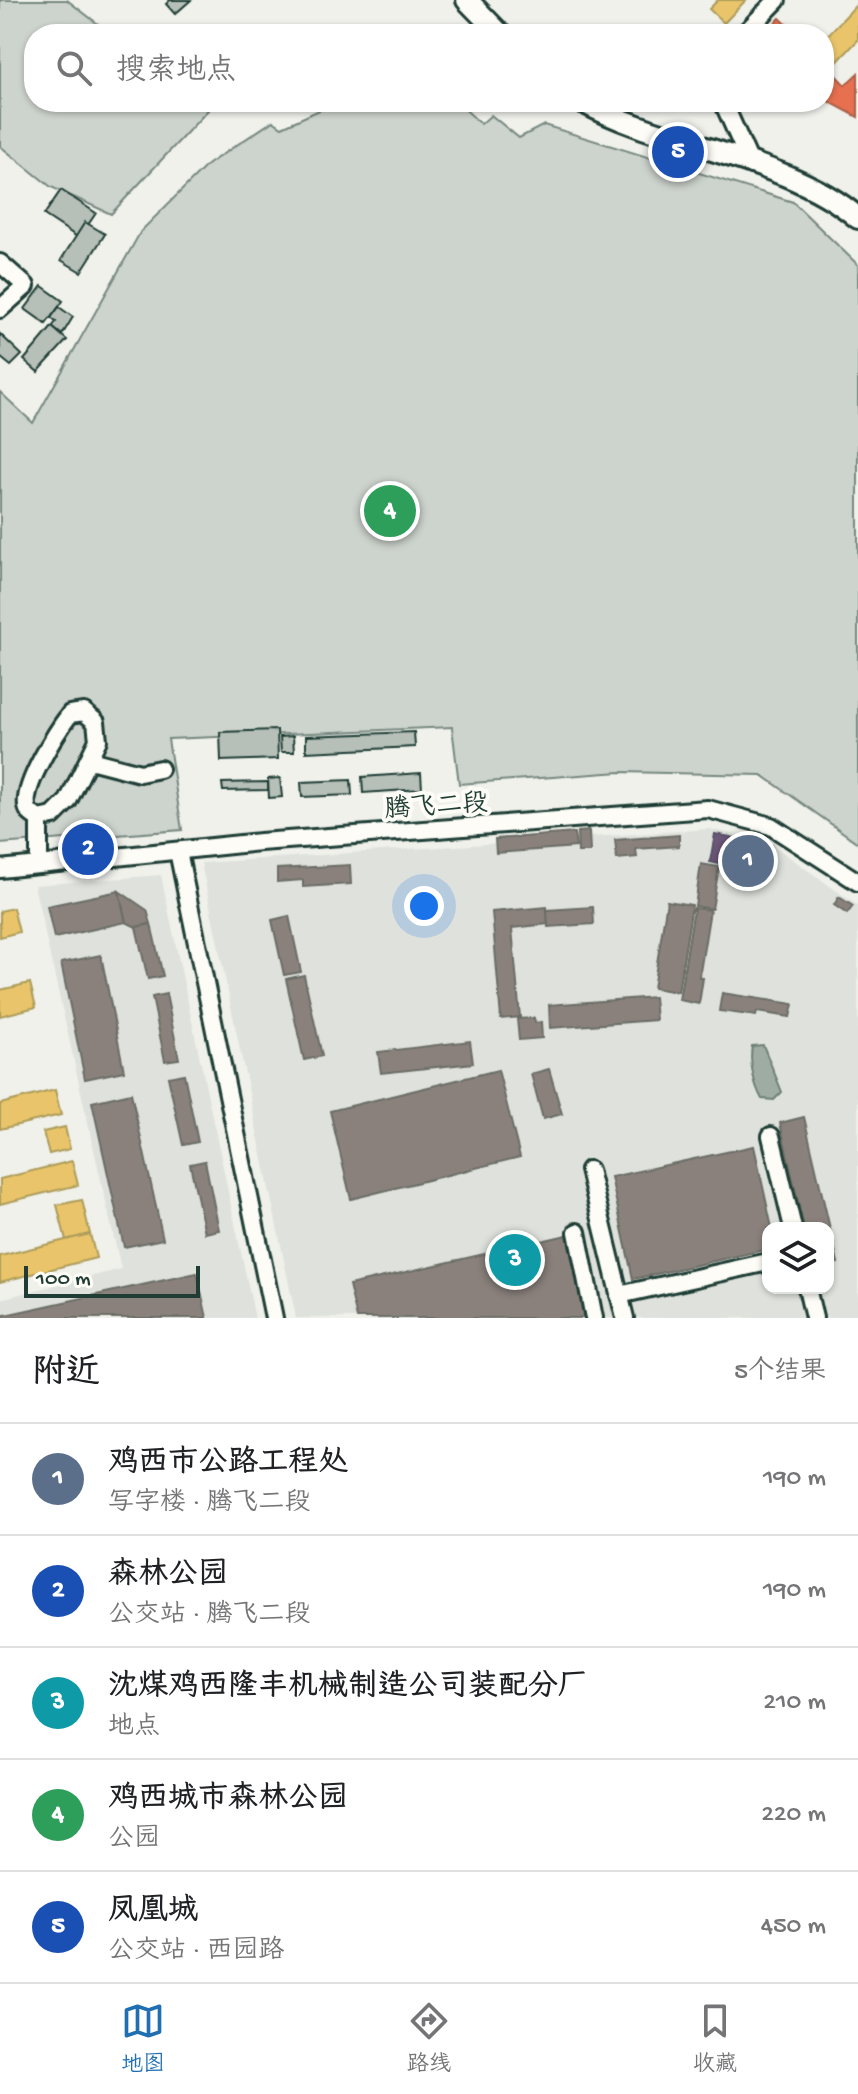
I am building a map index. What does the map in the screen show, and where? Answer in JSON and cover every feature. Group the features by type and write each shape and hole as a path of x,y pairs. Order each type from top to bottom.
{"main road":[{"path":"467,0 490,24"},
{"path":"608,112 664,135 800,181 858,218"}],"street":[{"path":"754,24 777,0"},
{"path":"727,112 751,165"},
{"path":"0,263 26,286 0,309"},
{"path":"84,712 96,722 98,740 90,760 68,801 53,816 39,819 31,815 27,806 29,789 58,730 70,714 84,712"},
{"path":"90,760 140,773 160,769"},
{"name":"腾飞二段","path":"0,869 385,832 708,809 771,826 858,882"},
{"path":"39,819 39,865"},
{"path":"178,851 274,1318"},
{"path":"771,1136 792,1222"},
{"path":"589,1170 625,1318"},
{"path":"577,1232 594,1318"},
{"path":"619,1295 762,1263"},
{"path":"808,1294 814,1318"}],"shaded area":[{"path":"0,0 67,0 98,24 24,24 24,112 206,112 111,214 51,187 0,146"},
{"path":"315,112 468,112 481,124 491,115 519,138 544,125 793,202 858,265 858,843 762,775 620,772 459,784 452,727 168,739 182,830 0,844 0,392 33,423 141,231 208,164 273,121 282,127"},
{"path":"709,829 767,841 858,906 858,1318 296,1318 201,863"},
{"path":"161,875 255,1318 0,1318 0,1299 121,1269 34,885"},
{"path":"763,1045 782,1092 774,1100 762,1099 753,1074 752,1046"}],"building: 住宅":[{"path":"718,0 746,0 724,23 709,9"},
{"path":"858,3 858,40 834,65 834,28"},
{"path":"13,908 19,932 0,937 0,911"},
{"path":"30,983 36,1007 0,1016 0,990"},
{"path":"55,1090 61,1115 0,1129 0,1104"},
{"path":"65,1127 70,1149 49,1154 43,1132"},
{"path":"72,1161 78,1185 0,1204 0,1179"},
{"path":"82,1200 90,1234 66,1240 57,1205"},
{"path":"90,1234 96,1258 0,1282 0,1256"}],"building: 商业":[{"path":"834,73 845,85 858,73 858,117 834,104"}],"building: 办公":[{"path":"715,834 772,845 769,865 759,863 757,872 710,862"}],"building: 工业":[{"path":"589,831 590,852 578,852 577,832"},
{"path":"574,833 576,847 496,853 495,839"},
{"path":"679,835 679,846 636,849 637,857 617,859 615,840"},
{"path":"701,864 719,867 712,909 695,906"},
{"path":"350,865 351,884 303,887 303,880 277,882 277,869"},
{"path":"119,891 126,922 54,938 47,906"},
{"path":"119,891 147,910 151,924 136,927 126,922"},
{"path":"839,897 853,906 847,914 834,905"},
{"path":"667,901 692,905 678,992 653,988"},
{"path":"547,907 548,924 512,928 520,1017 501,1019 492,912"},
{"path":"593,907 594,924 548,927 547,910"},
{"path":"694,908 710,910 699,978 703,978 699,1004 679,1000"},
{"path":"289,916 301,972 284,975 272,920"},
{"path":"151,924 163,976 148,979 136,927"},
{"path":"101,955 124,1071 85,1079 61,963"},
{"path":"304,975 322,1056 304,1060 286,979"},
{"path":"722,993 793,1004 790,1017 719,1011"},
{"path":"166,994 179,1059 165,1061 152,997"},
{"path":"654,997 656,1020 550,1028 549,1005"},
{"path":"534,1018 535,1023 541,1022 542,1038 519,1040 517,1019"},
{"path":"470,1041 473,1063 381,1073 378,1052"},
{"path":"549,1069 562,1114 543,1119 531,1074"},
{"path":"498,1070 520,1157 351,1199 330,1111"},
{"path":"184,1074 198,1142 183,1145 168,1077"},
{"path":"131,1093 163,1239 124,1247 92,1102"},
{"path":"804,1117 828,1222 803,1222 780,1123"},
{"path":"754,1146 771,1222 762,1222 762,1250 633,1279 611,1177"},
{"path":"205,1161 219,1230 205,1233 190,1164"},
{"path":"567,1235 586,1318 357,1318 349,1285"},
{"path":"197,1273 207,1318 0,1318 0,1316"}],"building: 其他":[{"path":"170,0 191,0 175,14 166,4"},
{"path":"61,190 96,213 79,238 44,215"},
{"path":"85,222 105,234 81,272 61,260"},
{"path":"42,286 63,301 46,324 25,309"},
{"path":"59,307 73,317 62,335 52,327 56,322 51,318"},
{"path":"52,327 67,340 38,372 24,360"},
{"path":"0,334 22,355 11,366 0,357"},
{"path":"277,730 278,759 221,761 220,732"},
{"path":"414,732 415,747 306,752 306,736"},
{"path":"293,736 294,752 281,752 280,737"},
{"path":"421,773 422,789 363,793 362,777"},
{"path":"280,778 282,797 269,798 268,779"},
{"path":"351,780 352,795 302,797 301,782"},
{"path":"268,782 268,790 223,791 222,783"}],"place":[{"name":"凤凰城","path":"678,152"},
{"name":"鸡西城市森林公园","path":"390,511"},
{"name":"森林公园","path":"88,849"},
{"name":"鸡西市公路工程处","path":"748,861"},
{"name":"沈煤鸡西隆丰机械制造公司装配分厂","path":"515,1260"}]}
